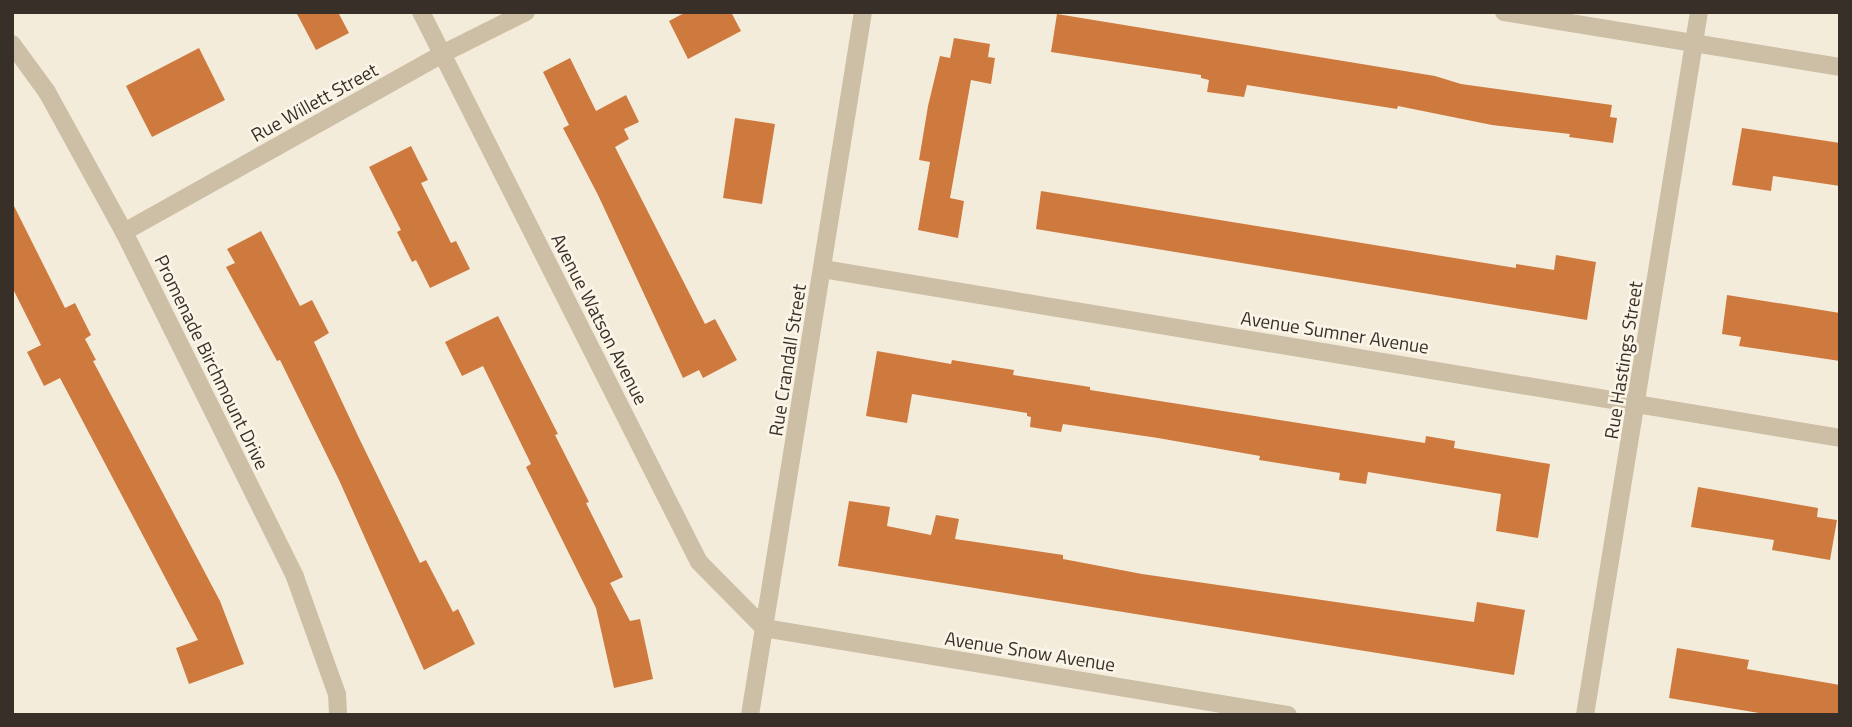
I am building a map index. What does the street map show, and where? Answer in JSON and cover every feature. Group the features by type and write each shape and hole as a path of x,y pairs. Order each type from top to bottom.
{"street":[{"name":"Avenue Watson Avenue","path":"421,12 699,562 764,628"},
{"name":"Rue Willett Street","path":"124,232 442,54 526,12"},
{"name":"Rue Crandall Street","path":"750,715 863,12"},
{"path":"1504,12 1840,67"},
{"name":"Rue Hastings Street","path":"1585,715 1699,12"},
{"name":"Promenade Birchmount Drive","path":"12,44 47,92 124,232 295,577 337,694 338,715"},
{"name":"Avenue Sumner Avenue","path":"823,268 1840,438"},
{"name":"Avenue Snow Avenue","path":"764,628 1288,715"}],"building":[{"path":"296,12 338,12 349,33 316,50"},
{"path":"686,12 731,12 741,31 688,59 669,21"},
{"path":"1057,14 1435,76 1461,84 1612,105 1610,117 1617,118 1613,143 1569,137 1570,134 1492,125 1398,106 1397,109 1247,85 1244,97 1207,92 1209,80 1201,78 1201,75 1051,52"},
{"path":"954,38 990,44 988,57 995,58 991,84 971,80 950,198 964,201 958,238 918,230 930,162 919,160 928,106 940,56 950,58"},
{"path":"199,48 225,100 152,137 126,86"},
{"path":"570,58 596,111 626,95 639,122 624,129 629,139 615,147 705,324 715,319 737,360 703,378 699,370 683,378 598,195 563,128 569,125 543,72"},
{"path":"735,118 775,124 762,204 723,198"},
{"path":"1742,128 1840,143 1840,186 1773,176 1771,191 1732,185"},
{"path":"411,146 428,180 421,183 451,243 456,241 470,269 430,288 416,260 412,262 397,232 401,230 369,167"},
{"path":"1041,191 1516,268 1516,264 1554,270 1556,255 1596,262 1587,320 1036,229"},
{"path":"12,202 65,308 75,303 91,335 85,339 96,360 93,361 220,601 244,664 189,684 176,648 198,640 60,378 44,386 27,352 41,345 12,287"},
{"path":"261,231 300,306 312,300 329,333 314,342 359,438 420,563 426,560 453,612 458,609 475,644 424,670 339,480 280,360 277,361 226,267 235,263 227,249"},
{"path":"1727,295 1840,313 1840,361 1739,346 1741,337 1722,334"},
{"path":"498,316 558,434 555,435 623,577 610,583 630,621 640,619 653,679 614,688 596,608 526,467 531,464 483,366 462,376 445,342"},
{"path":"877,351 951,364 952,360 1014,370 1013,375 1090,387 1090,390 1425,443 1426,436 1455,441 1454,448 1550,464 1538,538 1496,531 1501,494 1368,472 1366,484 1339,480 1340,473 1259,460 1260,456 1158,438 1063,424 1061,432 1030,427 1031,417 1027,416 1027,413 912,394 907,423 866,416"},
{"path":"1698,487 1818,508 1817,517 1837,520 1830,560 1772,550 1774,540 1691,527"},
{"path":"849,501 890,507 887,526 931,535 936,515 959,519 955,539 1063,555 1063,559 1142,574 1474,622 1477,602 1525,610 1514,675 838,566"},
{"path":"1677,648 1749,660 1747,669 1840,685 1840,715 1771,715 1669,698"}]}
